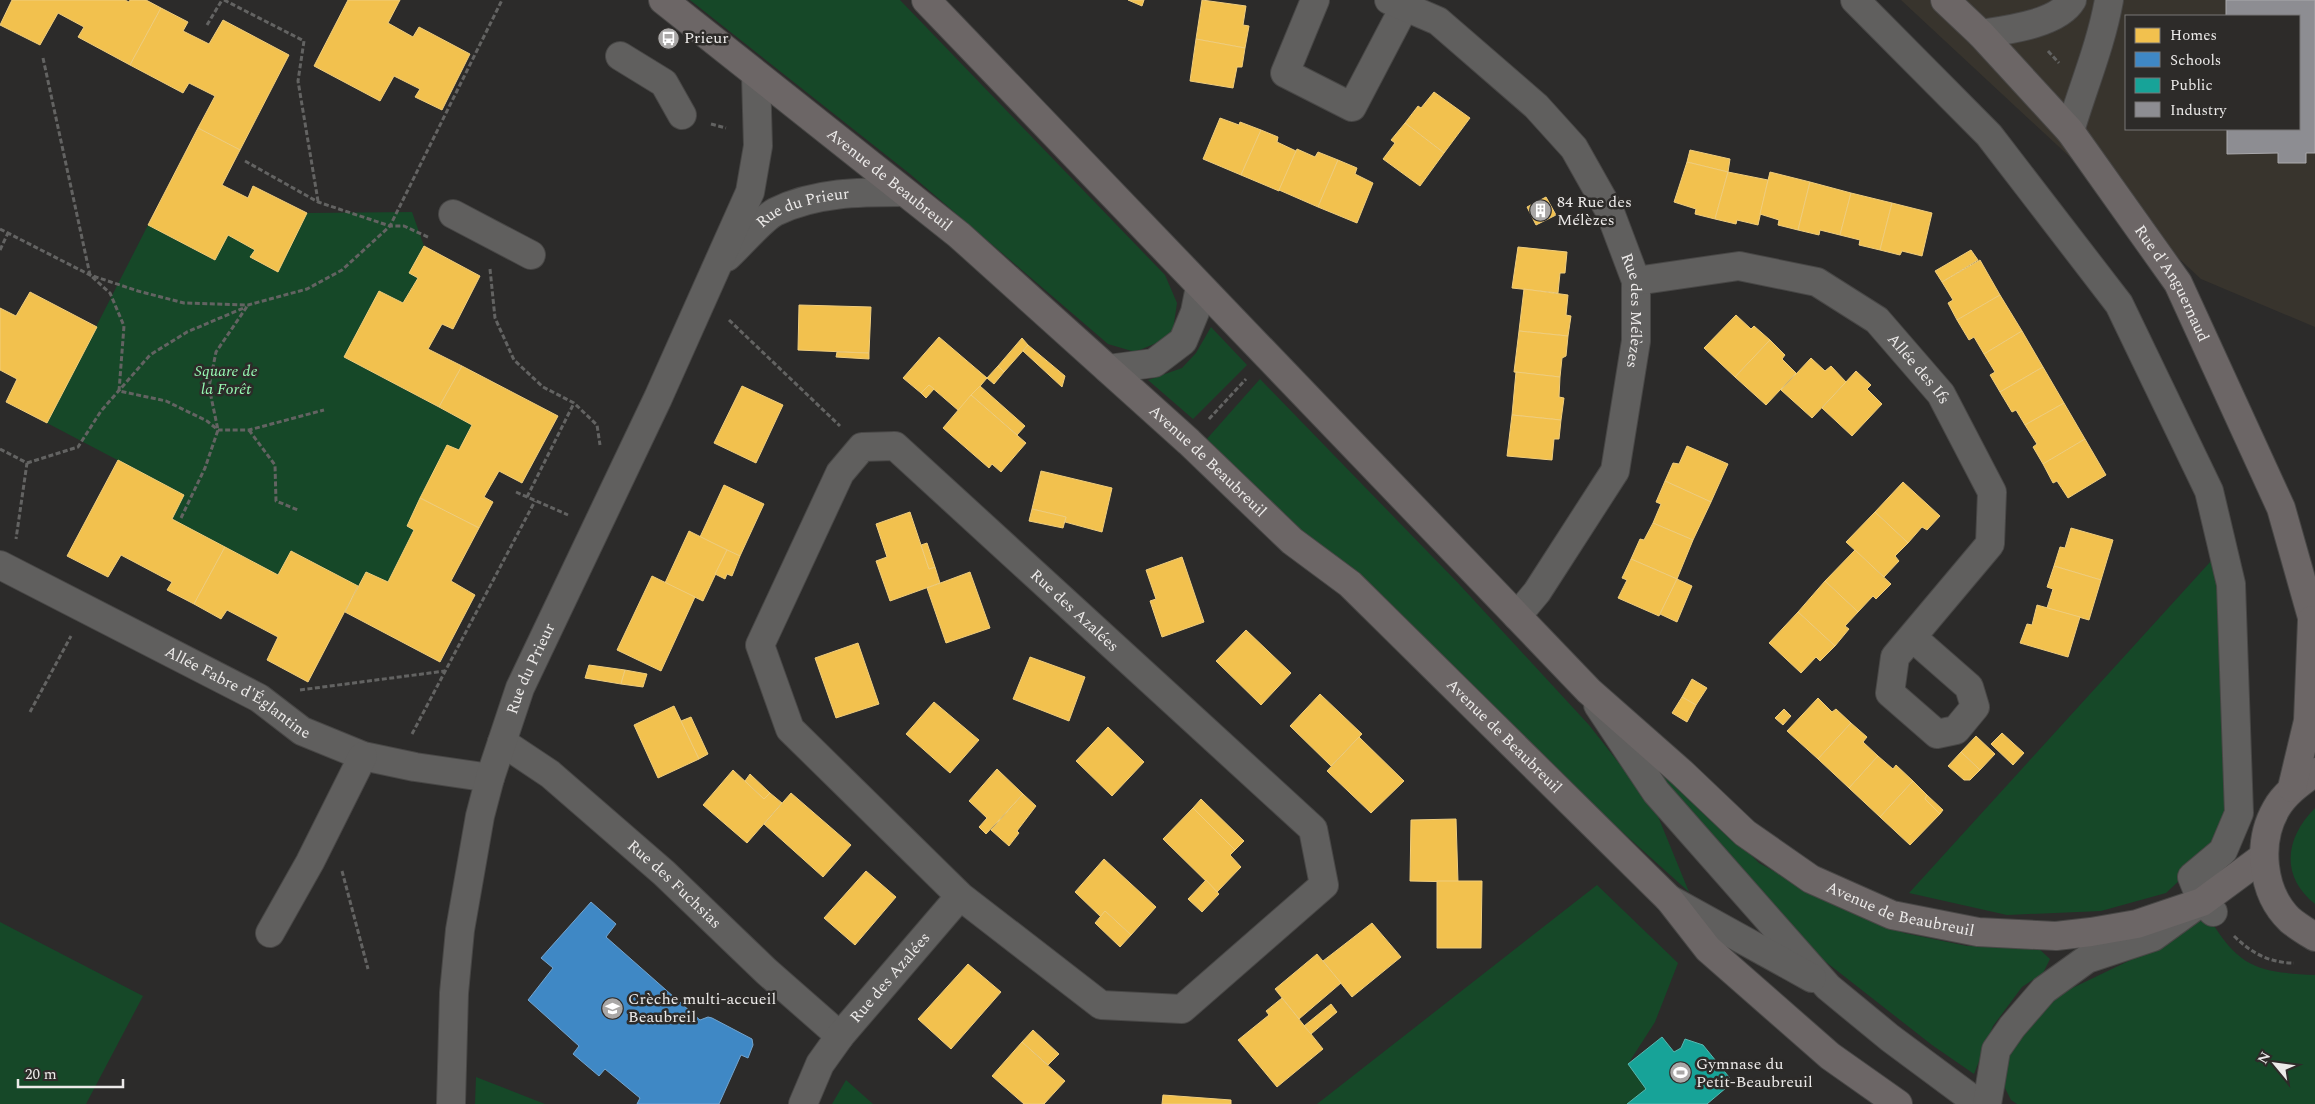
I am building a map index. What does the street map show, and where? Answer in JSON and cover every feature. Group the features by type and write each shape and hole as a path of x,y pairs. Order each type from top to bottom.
{"main road":[{"name":"Avenue de Beaubreuil","path":"663,0 756,76 959,235 1189,442 1292,541 1350,584 1669,899 1708,949 1830,1056 1898,1104"},
{"name":"Avenue de Beaubreuil","path":"926,0 1589,691 1682,773 1745,832 1811,879 1892,915 1978,932 2056,936 2137,924 2208,907 2263,857"},
{"name":"Rue d'Anguernaud","path":"1945,0 1981,34 2070,131 2178,283 2281,508 2314,624 2308,721 2292,788"},
{"name":"Rue d'Anguernaud","path":"2315,772 2292,788 2276,808 2266,832 2263,857 2270,891 2289,919 2315,937"}],"street":[{"name":"Rue des Mélèzes","path":"1315,0 1285,73 1352,107 1401,2 1438,21 1536,106 1574,148 1610,212 1636,280 1636,341 1615,471 1537,592 1517,616"},
{"path":"1855,0 1989,135 2119,304 2209,491 2231,584 2239,813 2222,851 2192,877 2208,907 2152,937 2086,959 2044,990 2012,1027 1996,1050 1986,1104"},
{"path":"1981,34 2030,26 2068,8 2072,0"},
{"path":"2070,131 2083,86 2103,33 2109,0"},
{"path":"620,56 664,83 682,115"},
{"name":"Rue du Prieur","path":"451,1104 454,992 460,930 480,816 490,778 520,688 705,296 750,192 758,146 756,76"},
{"name":"Rue du Prieur","path":"718,265 774,212 819,197 866,192 904,192"},
{"path":"453,214 531,255"},
{"name":"Allée des Ifs","path":"1636,280 1740,266 1817,282 1877,320 1941,394 1992,492 1990,544 1912,637"},
{"path":"1108,369 1154,363 1183,341 1194,312 1200,287"},
{"name":"Rue des Azalées","path":"895,446 1313,829 1324,885 1182,1009 1102,1005 960,896 790,729 760,645 840,474 862,447 895,446"},
{"name":"Allée Fabre d'Églantine","path":"0,565 259,698 302,731 363,756 490,778"},
{"name":"Avenue de Beaubreuil","path":"1589,691 1656,792 1828,987 1890,1038 1979,1104"},
{"name":"Rue des Fuchsias","path":"502,742 550,774 664,872 766,972 840,1036"},
{"path":"270,933 310,862 363,756"},
{"name":"Rue des Azalées","path":"803,1104 820,1064 840,1036 960,896"},
{"path":"1669,899 1828,987"}],"path":[{"path":"208,25 223,0 304,40 298,81 318,202"},
{"path":"27,463 78,447 101,411 150,355 187,332 248,306 307,289 342,270 390,226 502,0"},
{"path":"2030,26 2054,59 2083,86"},
{"path":"43,58 90,275 110,293 124,326 118,391"},
{"path":"245,162 318,202 390,226 404,226 439,243"},
{"path":"0,229 90,275 138,291 184,303 248,306"},
{"path":"0,250 8,233"},
{"path":"482,264 490,268 495,318 514,360 543,387 574,403 597,425 600,446 598,453"},
{"path":"705,296 862,447"},
{"path":"181,518 205,468 218,430 209,387 216,352 248,306"},
{"path":"1189,442 1266,356"},
{"path":"118,391 166,401 206,421 218,430 249,430 324,410"},
{"path":"528,497 574,403"},
{"path":"249,430 275,464 276,501 298,510"},
{"path":"516,492 570,516 574,508"},
{"path":"397,762 535,501"},
{"path":"30,712 85,609"},
{"path":"294,691 446,670"},
{"path":"346,863 342,871 368,969"},
{"path":"2208,907 2247,949 2277,963 2296,963"}],"shaded area":[{"path":"1901,0 2315,0 2315,327 2201,279"}],"green space":[{"path":"690,0 900,0 1165,275 1177,303 1173,330 1161,341 1135,352 1108,344 910,174"},
{"name":"Square de la Forêt","path":"412,212 424,246 409,273 418,278 403,303 379,291 344,357 472,425 459,450 447,445 407,526 414,530 388,582 366,572 358,586 291,551 278,575 172,519 184,495 47,423 148,225 214,260 228,235 255,250 251,258 277,272 307,213"},
{"path":"1211,327 1247,365 1193,419 1148,380 1182,368 1196,353"},
{"path":"1260,379 1458,583 1589,725 1655,809 1689,892 1491,714 1205,441"},
{"path":"2211,561 2217,584 2226,813 2212,850 2166,893 2101,911 2007,915 1909,893"},
{"path":"1660,764 1759,863 1830,902 1904,933 1967,946 2037,947 2050,959 2043,973 2022,987 1993,1026 1974,1074 1932,1045 1817,955 1720,851 1657,771"},
{"path":"2315,808 2315,904 2296,881 2291,857 2297,832"},
{"path":"1597,885 1678,963 1655,1022 1628,1064 1646,1089 1627,1104 1317,1104"},
{"path":"2198,919 2211,921 2232,950 2254,965 2266,970 2315,975 2315,1104 2017,1104 2011,1100 2003,1084 2006,1062 2025,1025 2062,993 2141,955"},
{"path":"0,922 143,996 86,1104 0,1104"},
{"path":"476,1077 545,1104 475,1104"},
{"path":"846,1080 873,1104 832,1104"}],"building: Homes":[{"path":"12,0 125,0 129,2 130,0 146,0 161,8 130,65 78,37 84,27 58,13 40,45 0,25"},
{"path":"348,0 400,0 388,23 413,37 419,27 470,54 442,110 415,97 420,89 394,76 380,101 314,66"},
{"path":"1128,0 1144,0 1142,6"},
{"path":"1202,0 1246,6 1243,25 1249,26 1245,48 1196,39"},
{"path":"161,8 188,22 183,31 209,44 223,20 289,55 240,150 198,128 215,96 189,83 183,93 130,65"},
{"path":"1196,39 1245,48 1242,67 1237,67 1233,88 1190,81"},
{"path":"1434,92 1470,118 1444,153 1405,123 1418,106 1421,108"},
{"path":"1220,118 1239,125 1240,122 1261,130 1241,175 1203,159"},
{"path":"1405,123 1444,153 1420,186 1383,159 1395,143 1391,140"},
{"path":"198,128 240,150 222,185 248,198 253,186 307,213 278,272 250,257 255,250 228,235 215,260 148,225"},
{"path":"1261,130 1278,137 1277,142 1296,151 1279,191 1241,175"},
{"path":"1297,149 1315,157 1318,152 1338,160 1318,207 1279,190"},
{"path":"1690,150 1730,159 1728,172 1687,162"},
{"path":"1338,160 1357,168 1355,174 1373,183 1357,223 1318,207"},
{"path":"1687,162 1728,172 1715,219 1695,214 1696,209 1674,202"},
{"path":"1728,172 1768,180 1758,225 1737,220 1736,224 1715,219"},
{"path":"1770,172 1810,182 1798,230 1778,225 1779,220 1760,214"},
{"path":"1810,182 1851,193 1840,235 1820,230 1819,235 1798,230"},
{"path":"1851,193 1892,203 1880,250 1859,245 1860,240 1840,235"},
{"name":"84 Rue des Mélèzes","path":"1546,197 1556,215 1536,225 1527,207"},
{"path":"1892,203 1932,213 1922,256 1902,251 1900,255 1880,250"},
{"path":"424,246 480,276 453,329 442,324 428,349 462,366 439,407 344,357 379,291 403,303 418,278 409,273"},
{"path":"1518,247 1567,252 1565,273 1560,273 1558,293 1512,288"},
{"path":"1971,250 1978,260 1942,282 1935,271"},
{"path":"1980,260 2000,295 1957,320 1948,303 1953,300 1942,282"},
{"path":"1524,289 1568,295 1566,315 1571,316 1568,336 1519,331"},
{"path":"30,292 97,327 47,423 6,402 17,379 0,370 0,308 16,316"},
{"path":"2000,295 2022,331 1984,354 1974,337 1969,340 1957,320"},
{"path":"799,305 871,307 869,353 798,350"},
{"path":"1736,315 1751,329 1754,326 1770,340 1735,377 1704,348"},
{"path":"1519,331 1568,336 1566,356 1562,358 1560,377 1514,372"},
{"path":"2022,331 2043,367 2000,392 1990,375 1995,372 1984,354"},
{"path":"939,337 987,378 959,411 929,385 921,393 903,378"},
{"path":"1022,338 1028,345 1004,372 998,366"},
{"path":"1770,340 1785,355 1782,359 1796,373 1766,405 1735,377"},
{"path":"1028,345 1065,376 1062,387 1023,351"},
{"path":"837,352 869,353 869,359 836,357"},
{"path":"1811,358 1825,371 1831,366 1846,382 1812,418 1781,390"},
{"path":"462,366 558,416 522,483 499,471 484,497 493,502 479,528 420,498 447,445 459,450 472,425 439,407"},
{"path":"998,366 1004,372 994,384 987,378"},
{"path":"2043,367 2064,403 2025,425 2016,410 2012,412 2000,392"},
{"path":"1856,371 1871,385 1867,389 1882,404 1852,436 1822,408"},
{"path":"1516,372 1560,377 1559,397 1564,398 1561,420 1512,415"},
{"path":"929,385 934,389 926,398 921,393"},
{"path":"742,386 783,405 756,463 714,443"},
{"path":"980,386 1025,426 1017,435 971,395"},
{"path":"971,395 1026,443 1001,472 992,464 989,468 943,428"},
{"path":"2064,403 2085,439 2043,464 2033,447 2037,444 2025,425"},
{"path":"1512,415 1561,420 1559,439 1554,439 1552,460 1507,456"},
{"path":"2085,439 2106,475 2068,498 2057,481 2053,483 2043,464"},
{"path":"1687,446 1728,464 1711,502 1665,481 1673,463 1679,464"},
{"path":"118,460 184,495 172,519 225,547 194,604 167,590 172,582 121,555 108,577 67,556"},
{"path":"1041,471 1112,488 1102,532 1065,522 1066,517 1032,509"},
{"path":"1665,481 1711,502 1693,540 1653,523 1661,504 1656,502"},
{"path":"1903,482 1940,516 1927,530 1922,527 1908,543 1875,512"},
{"path":"724,485 764,504 740,556 700,537"},
{"path":"420,498 479,528 451,581 475,595 440,662 345,612 366,572 388,582 414,530 407,526"},
{"path":"1032,509 1066,517 1063,528 1029,521"},
{"path":"910,512 929,569 935,567 940,583 890,601 876,561 887,557 876,524"},
{"path":"1875,512 1908,543 1895,556 1899,561 1884,577 1846,542"},
{"path":"1653,523 1693,540 1677,579 1631,559 1640,539 1644,540"},
{"path":"2071,528 2113,540 2101,580 2054,566 2060,547 2065,548"},
{"path":"689,531 727,550 703,601 665,583"},
{"path":"927,543 935,567 929,569 921,545"},
{"path":"225,547 278,575 291,551 358,586 308,682 267,660 278,637 227,610 221,619 194,604"},
{"path":"727,550 740,556 732,576 727,574 725,579 715,574"},
{"path":"1855,550 1891,584 1876,599 1873,596 1858,612 1825,581"},
{"path":"1182,557 1204,622 1162,637 1150,601 1156,599 1146,570"},
{"path":"1631,559 1677,579 1659,616 1618,598 1627,580 1622,578"},
{"path":"2054,566 2101,580 2089,620 2047,608 2053,589 2047,587"},
{"path":"970,572 990,628 946,643 927,588"},
{"path":"652,576 695,597 661,671 617,650"},
{"path":"1677,579 1692,586 1677,622 1660,614"},
{"path":"1825,581 1858,612 1845,626 1849,629 1835,646 1798,612"},
{"path":"2037,605 2080,617 2068,657 2020,643 2027,624 2032,625"},
{"path":"1798,612 1835,646 1820,661 1816,657 1801,673 1769,643"},
{"path":"1246,630 1291,673 1261,705 1216,661"},
{"path":"858,643 879,704 836,718 815,658"},
{"path":"1030,657 1085,677 1069,721 1013,699"},
{"path":"589,665 625,670 621,684 585,678"},
{"path":"625,670 647,674 643,687 621,684"},
{"path":"1692,679 1707,688 1696,705 1682,697"},
{"path":"1320,694 1362,734 1331,766 1290,726"},
{"path":"1682,697 1696,705 1687,722 1672,713"},
{"path":"1818,698 1832,712 1836,709 1851,723 1818,759 1787,731"},
{"path":"934,702 979,740 950,773 906,734"},
{"path":"674,706 699,759 658,778 634,725"},
{"path":"1784,709 1791,716 1783,725 1775,718"},
{"path":"691,717 708,754 699,759 681,721"},
{"path":"1851,723 1867,737 1863,742 1878,756 1849,788 1818,759"},
{"path":"1108,727 1144,762 1112,796 1076,761"},
{"path":"2002,733 2024,753 2013,765 1991,744"},
{"path":"1976,736 1995,754 1980,770 1961,752"},
{"path":"1359,737 1404,781 1371,813 1327,771"},
{"path":"1961,752 1980,770 1970,780 1964,780 1948,766"},
{"path":"1878,756 1893,769 1896,765 1913,781 1880,817 1849,788"},
{"path":"997,769 1023,794 986,834 979,827 987,818 969,801"},
{"path":"733,770 764,799 770,793 782,803 747,843 703,805"},
{"path":"750,774 770,793 764,799 745,781"},
{"path":"1913,781 1927,795 1925,799 1940,814 1910,845 1880,817"},
{"path":"791,793 851,845 823,877 764,824"},
{"path":"1023,794 1036,806 1017,831 1019,833 1009,846 991,830"},
{"path":"1927,795 1943,810 1940,814 1925,799"},
{"path":"1201,799 1244,841 1235,850 1193,808"},
{"path":"1193,808 1235,850 1230,855 1241,867 1217,892 1163,839"},
{"path":"1456,819 1458,882 1410,881 1411,820"},
{"path":"1104,859 1156,907 1131,935 1105,911 1101,917 1075,892"},
{"path":"866,871 896,897 855,945 824,918"},
{"path":"1206,880 1219,894 1202,912 1188,899"},
{"path":"1437,881 1482,881 1481,948 1437,948"},
{"path":"1105,911 1131,935 1120,947 1095,923"},
{"path":"1372,923 1401,957 1352,997 1323,961"},
{"path":"1317,954 1341,983 1299,1019 1275,989"},
{"path":"968,964 1001,992 951,1049 918,1019"},
{"path":"1282,998 1323,1049 1277,1087 1238,1040 1269,1015 1266,1011"},
{"path":"1331,1004 1337,1012 1311,1034 1304,1026"},
{"path":"1033,1030 1059,1054 1048,1065 1022,1042"},
{"path":"1022,1042 1065,1081 1044,1104 1024,1104 992,1076"},
{"path":"1163,1095 1231,1100 1231,1104 1162,1104"}],"building: Schools":[{"name":"Crèche multi-accueil Beaubreil","path":"591,902 616,924 606,937 700,1020 708,1017 712,1018 752,1039 753,1045 748,1058 741,1055 719,1104 637,1104 640,1098 605,1069 599,1076 573,1054 579,1046 528,1000 553,968 541,958"}],"building: Public":[{"name":"Gymnase du Petit-Beaubreuil","path":"1662,1037 1674,1052 1681,1048 1685,1039 1703,1045 1733,1082 1707,1104 1627,1104 1646,1089 1628,1064"}],"building: Industry":[{"path":"2226,0 2315,0 2315,153 2306,153 2306,163 2278,163 2278,153 2227,154 2227,130 2300,130 2300,15 2226,15"}],"place":[{"name":"Prieur","path":"668,38"},
{"name":"84 Rue des Mélèzes","path":"1541,211"},
{"name":"Crèche multi-accueil Beaubreil","path":"612,1008"},
{"name":"Gymnase du Petit-Beaubreuil","path":"1680,1073"}]}
